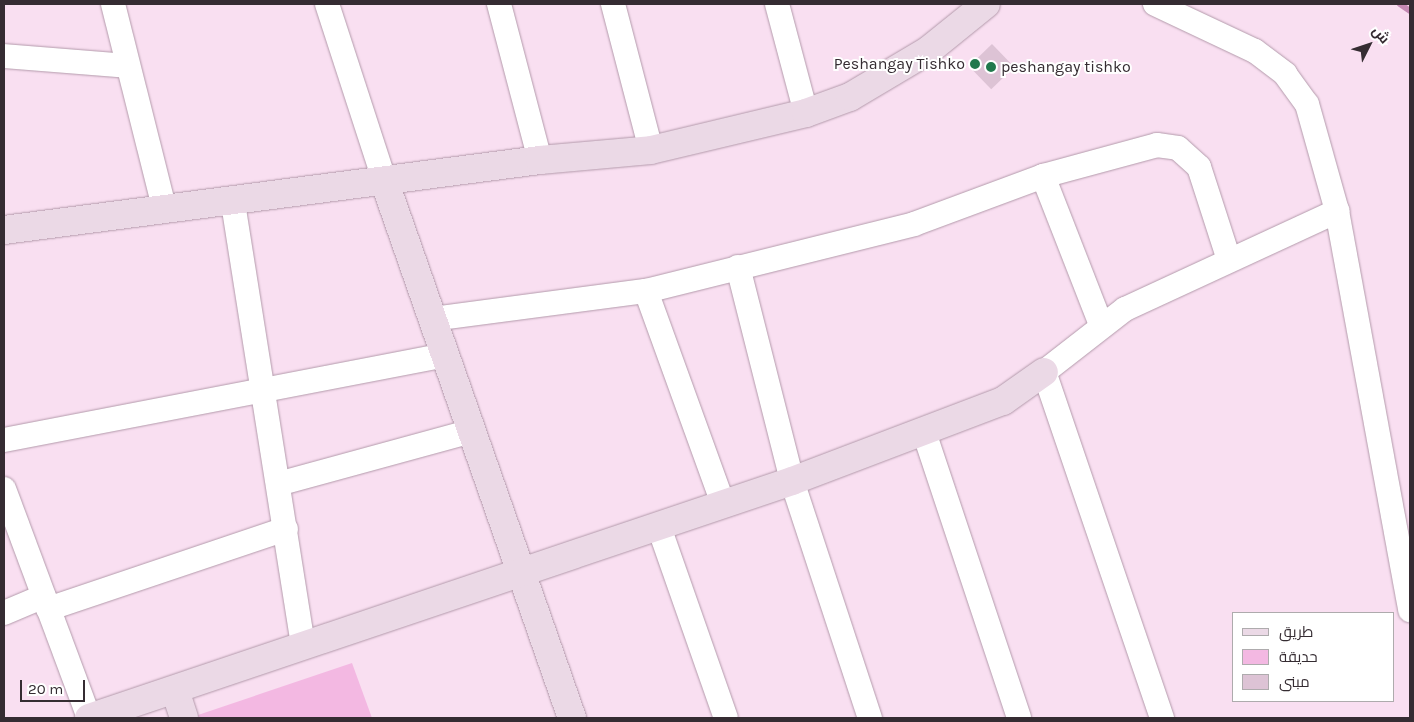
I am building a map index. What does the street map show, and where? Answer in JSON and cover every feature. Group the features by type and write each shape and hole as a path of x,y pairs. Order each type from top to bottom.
{"street":[{"path":"113,4 165,211"},
{"path":"327,4 385,183 572,718"},
{"path":"499,4 540,160"},
{"path":"613,4 652,150"},
{"path":"777,4 806,113"},
{"path":"4,230 232,203 540,160 652,150 806,113 850,97 892,74 986,4"},
{"path":"1155,4 1239,42 1295,84 1311,117 1337,211 1410,610"},
{"path":"4,56 128,66"},
{"path":"432,319 646,291 914,224 1043,176 1142,147 1178,148 1199,167 1228,260"},
{"path":"1043,176 1101,325"},
{"path":"232,203 264,390 303,644"},
{"path":"4,489 89,718 143,709 175,690 303,644 520,571 659,527 792,481 1003,401 1044,372 1101,325 1228,260 1337,211"},
{"path":"738,268 792,481 870,718"},
{"path":"646,291 723,504"},
{"path":"4,440 445,355"},
{"path":"1044,372 1156,717"},
{"path":"278,484 472,431"},
{"path":"924,432 1018,718"},
{"path":"659,527 726,718"},
{"path":"4,613 286,529"},
{"path":"175,690 184,718"}],"green space":[{"path":"352,663 372,718 199,718 198,715"}],"building":[{"name":"peshangay tishko","path":"992,44 1014,67 991,89 969,66"}],"waterway":[{"path":"1400,4 1410,11"}],"place":[{"name":"Peshangay Tishko","path":"975,64"},
{"name":"peshangay tishko","path":"991,67"}]}
